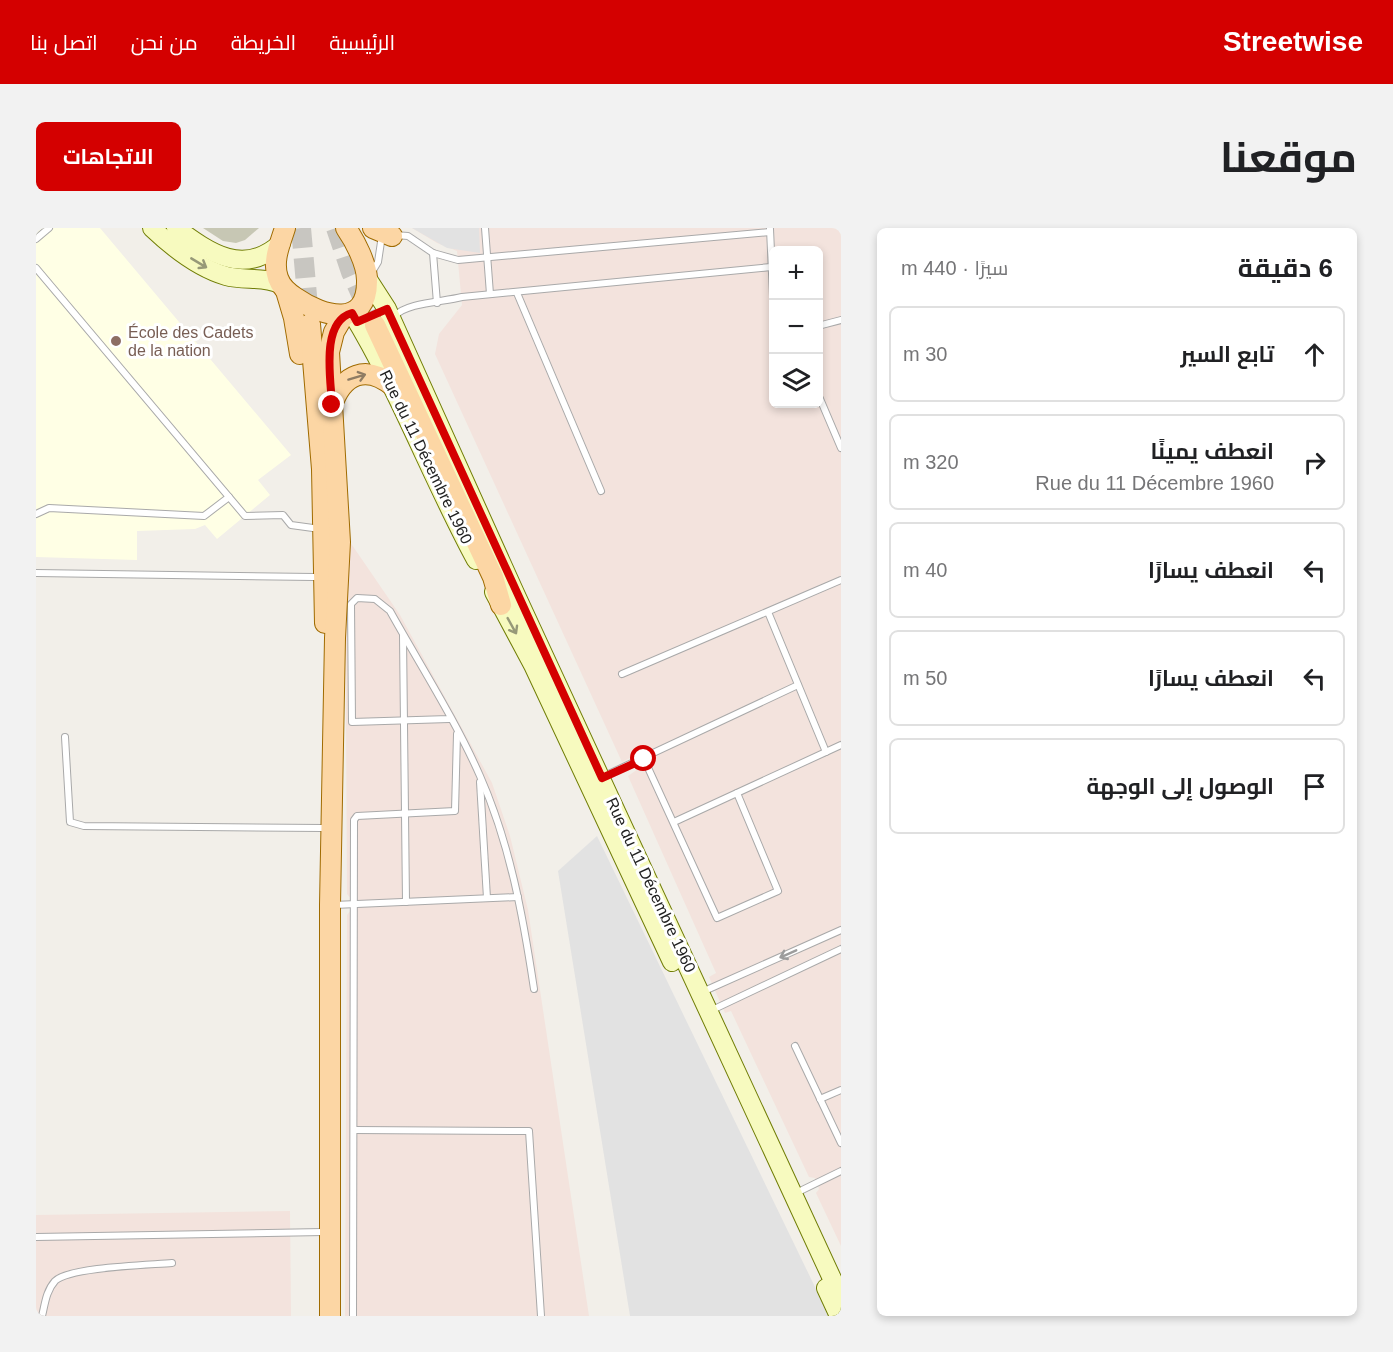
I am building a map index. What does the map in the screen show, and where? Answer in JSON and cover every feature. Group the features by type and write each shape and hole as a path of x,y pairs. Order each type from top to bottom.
{"main road":[{"path":"152,228 206,267 226,276 269,279 322,312 370,318"},
{"path":"176,228 231,260 258,258 283,235"},
{"path":"373,228 392,236"},
{"path":"348,229 367,278 363,299 370,318 493,577 508,599"},
{"path":"283,235 276,266 299,345 313,528 314,577 329,644"},
{"name":"Rue du 11 Décembre 1960","path":"367,278 370,318 393,386 454,520 508,599 602,778 841,1298"},
{"path":"322,1316 323,828 329,644 340,542 329,352 334,332 370,318"},
{"path":"313,323 322,469 325,612 329,644 330,1316"},
{"path":"332,405 338,388 358,375 374,375 393,386"},
{"name":"Rue du 11 Décembre 1960","path":"508,599 533,665 839,1316"}],"lane":[{"path":"36,239 49,228"},
{"path":"485,228 490,294"},
{"path":"367,278 378,262 381,242 392,236 408,236 433,253 458,260 770,230 770,246"},
{"path":"433,253 437,303"},
{"path":"370,318 407,306 490,294 769,267"},
{"path":"36,268 245,516 283,515 291,525 313,528"},
{"path":"517,293 601,491"},
{"path":"823,325 841,320"},
{"path":"823,404 841,448"},
{"path":"36,514 49,508 204,516 229,496"},
{"path":"36,573 314,577"},
{"path":"622,674 841,580"},
{"path":"449,719 352,722 351,604 357,598 375,599 390,611 480,775 506,847 518,897 534,989"},
{"path":"768,612 826,752"},
{"path":"403,635 406,902"},
{"path":"602,778 798,685"},
{"path":"353,1316 354,820 357,816 455,811 457,734"},
{"path":"65,737 70,822 84,826 323,828"},
{"path":"674,822 841,746"},
{"path":"644,759 717,918 778,891 737,793"},
{"path":"480,775 488,898"},
{"path":"330,905 518,897"},
{"path":"700,993 841,930"},
{"path":"709,1012 841,949"},
{"path":"795,1046 841,1143"},
{"path":"820,1099 841,1090"},
{"path":"354,1130 529,1131 541,1316"},
{"path":"793,1194 841,1171"},
{"path":"36,1237 322,1232"},
{"path":"42,1316 47,1293 57,1279 83,1271 172,1263"}],"shaded area":[{"name":"École des Cadets de la nation","path":"36,228 100,228 291,455 258,480 270,495 217,539 205,525 195,529 137,531 137,560 36,557"},
{"path":"203,228 259,228 245,240 236,243 223,241"},
{"path":"412,228 841,228 841,1246 816,1193 819,1189 815,1178 809,1177 731,1011 725,1013 709,977 716,973 628,776 638,769 632,757 622,762 435,354 439,334 462,305 457,251 437,243"},
{"path":"412,228 479,228 480,253 447,248"},
{"path":"350,542 400,615 492,783 510,836 528,910 589,1316 345,1316 347,915 351,910 351,899 347,894 345,545"},
{"path":"597,836 829,1316 630,1316 558,871"},
{"path":"290,1211 291,1316 36,1316 36,1215"}],"tunnel":[{"path":"301,228 309,318"},
{"path":"336,228 351,272 375,325"}],"place":[{"name":"École des Cadets de la nation","path":"116,341"}],"route":[{"path":"332,405 329,352 338,323 344,315 352,313 357,322 387,309 515,593 602,778 644,759"}]}
